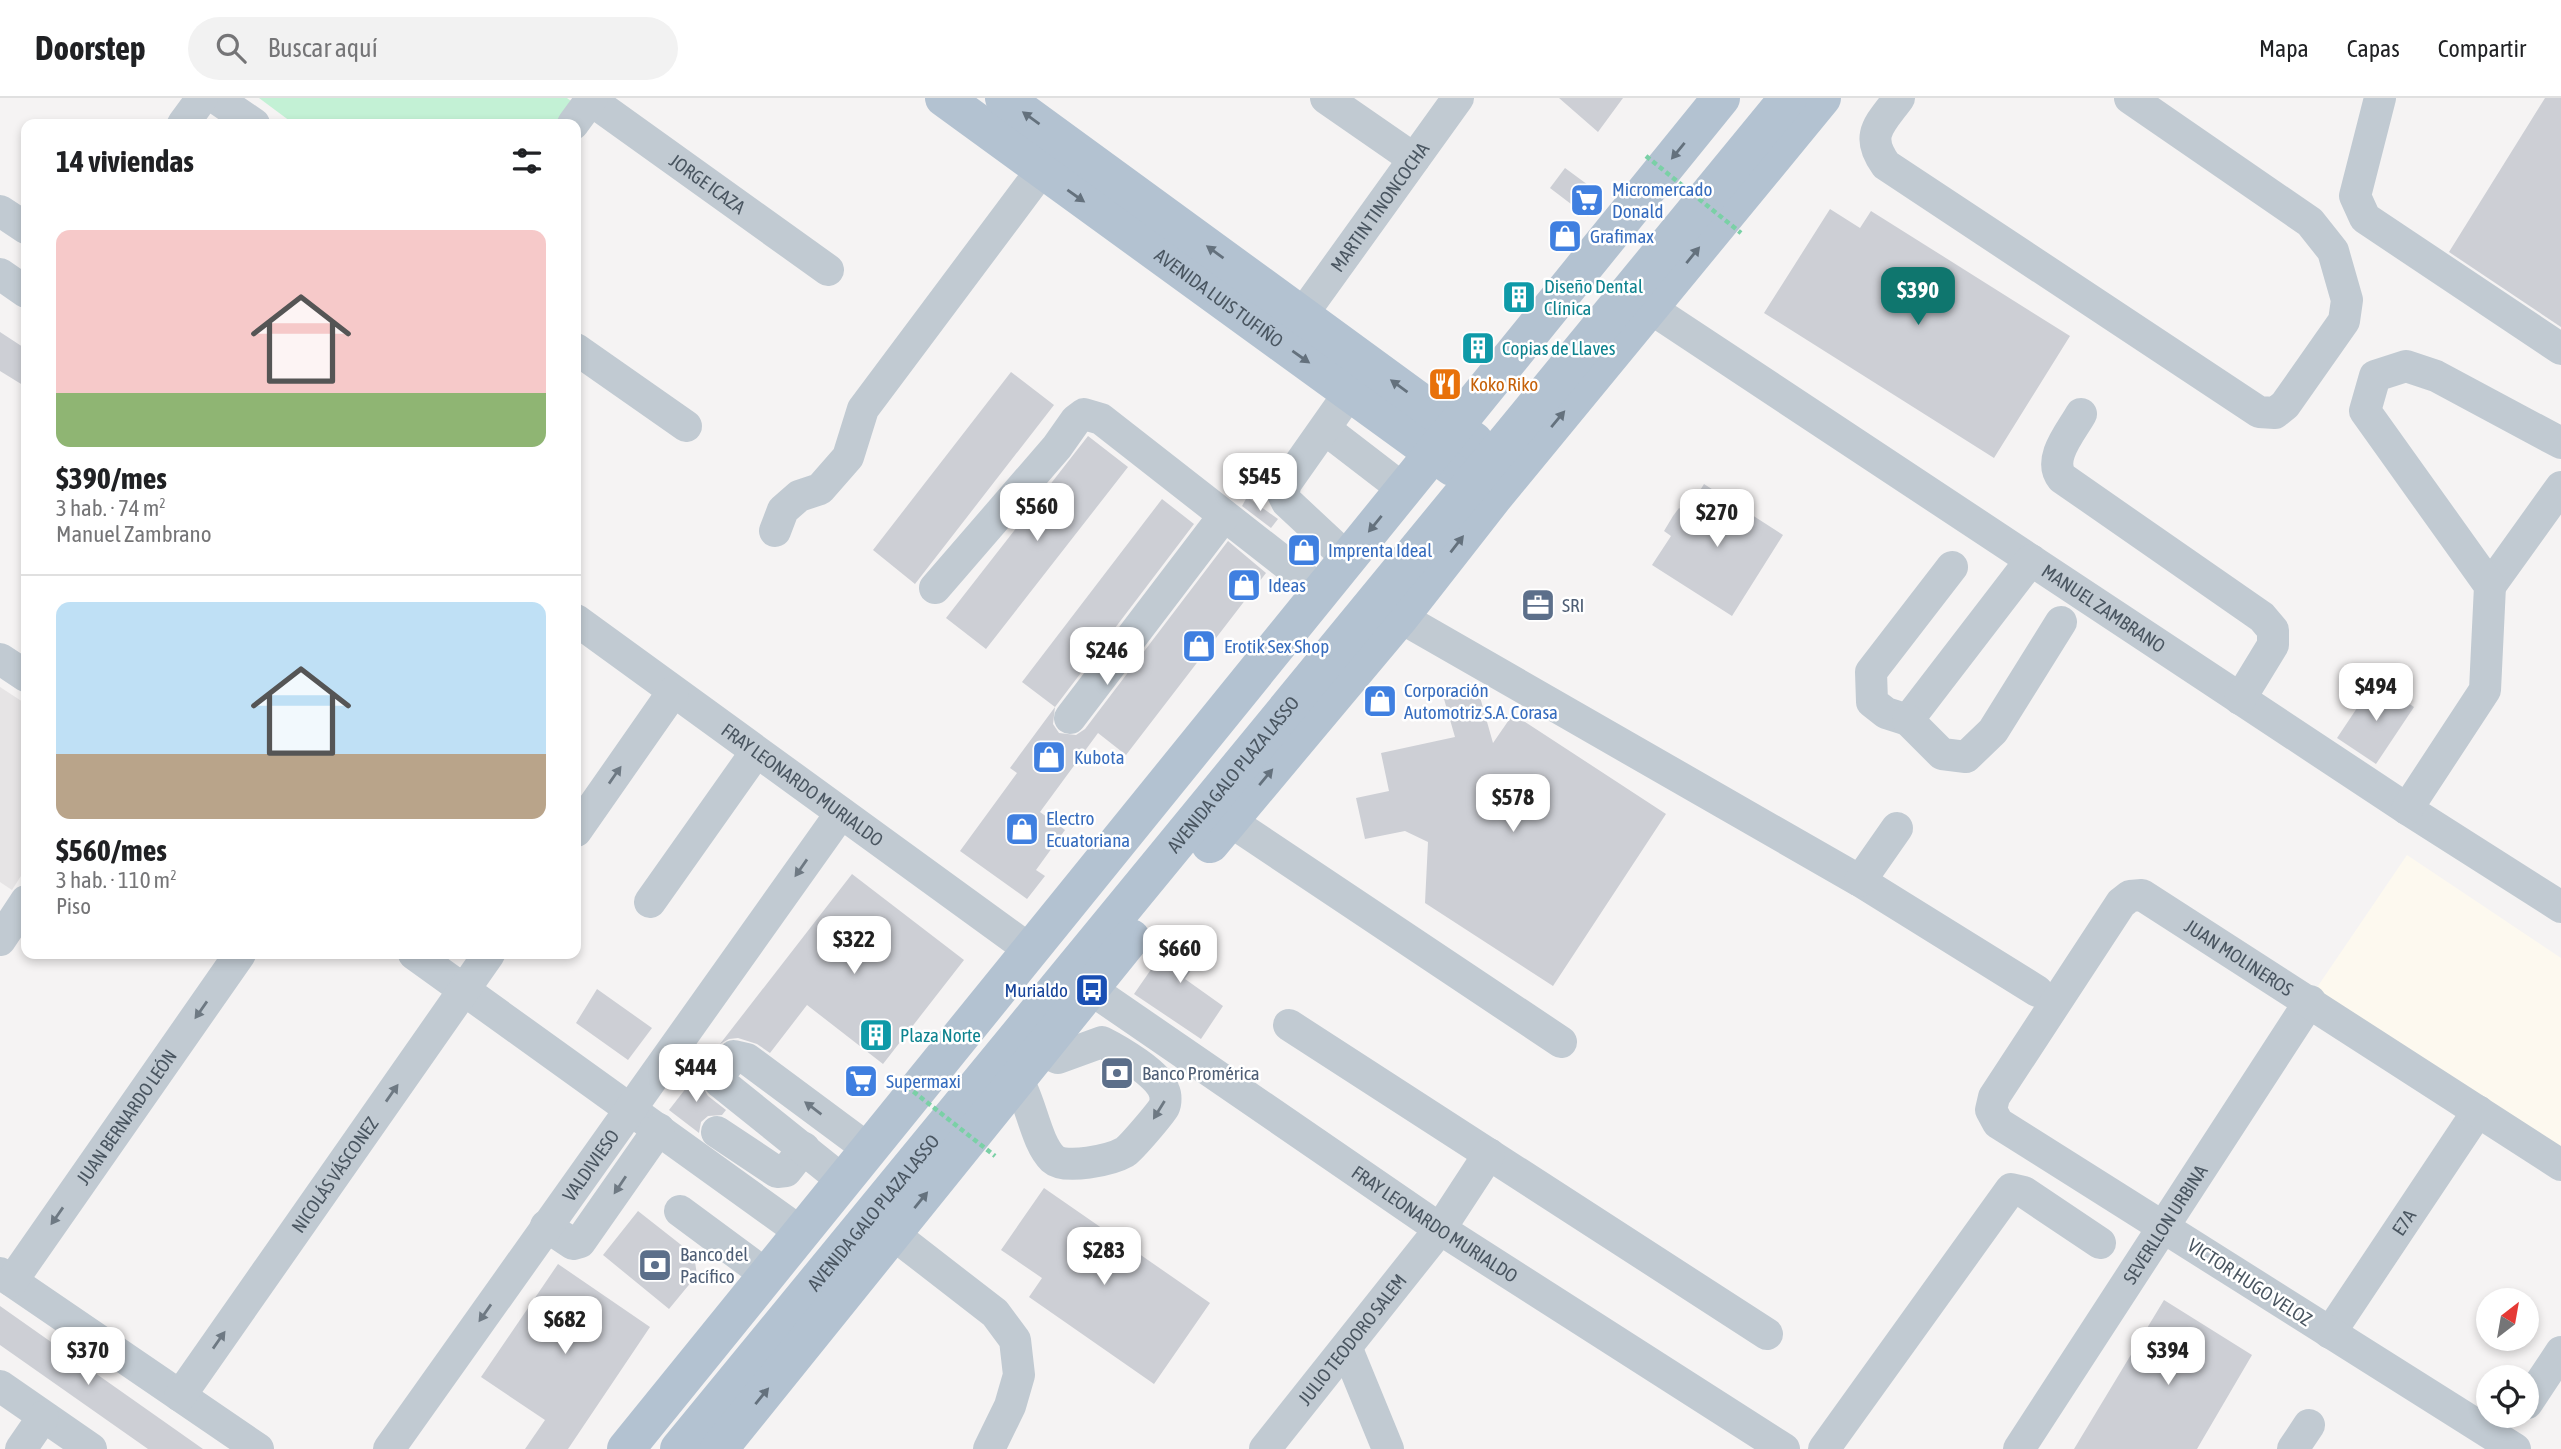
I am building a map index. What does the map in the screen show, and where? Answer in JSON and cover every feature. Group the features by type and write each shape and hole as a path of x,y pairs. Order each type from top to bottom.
{"main road":[{"name":"AVENIDA LUIS TUFIÑO","path":"944,98 1041,171 1350,392 1473,461"},
{"name":"AVENIDA LUIS TUFIÑO","path":"1004,98 1302,315 1473,461"},
{"name":"AVENIDA GALO PLAZA LASSO","path":"730,1445 894,1234 1092,990 1119,952 1400,617 1473,461 1721,98"},
{"name":"AVENIDA GALO PLAZA LASSO","path":"679,1449 1172,852 1756,98"},
{"name":"AVENIDA GALO PLAZA LASSO","path":"652,1449 1473,461 1788,98"},
{"name":"AVENIDA GALO PLAZA LASSO","path":"626,1449 799,1231 1403,489 1473,461 1650,308 1822,98"}],"street":[{"path":"187,119 202,98"},
{"path":"216,98 247,119"},
{"path":"1326,98 1414,159"},
{"name":"MARTIN TINONCOCHA","path":"1302,315 1458,98"},
{"path":"1899,98 1875,130 1877,152 1886,165 2259,412 2275,413 2286,405 2344,321 2347,300 2333,251 2310,222 2130,98"},
{"path":"2380,98 2355,196 2365,218 2561,349"},
{"name":"JORGE ICAZA","path":"586,105 828,270"},
{"path":"775,531 783,510 799,496 820,489 848,457 863,409 1041,171"},
{"path":"0,211 21,225"},
{"path":"0,274 21,289"},
{"name":"MANUEL ZAMBRANO","path":"1650,308 2407,809 2561,907"},
{"path":"581,353 685,426"},
{"path":"2490,586 2365,411 2375,376 2406,366 2436,376 2561,443"},
{"path":"1347,558 1287,502 1283,494 1286,483 1350,392"},
{"path":"934,588 1057,447 1076,420 1084,414 1101,419 1321,591"},
{"path":"2081,414 2056,460 2056,470 2062,478 2262,617 2273,630 2273,645 2240,699"},
{"path":"1325,429 1403,489"},
{"path":"2407,809 2485,690 2490,586 2561,487"},
{"path":"1070,718 1223,517"},
{"path":"1908,720 2031,560"},
{"path":"1952,567 1871,671 1872,702 1886,713 1908,720 1942,754 1966,757 1993,732 2061,622"},
{"path":"1400,617 1860,881 2038,991"},
{"name":"FRAY LEONARDO MURIALDO","path":"581,624 1030,950"},
{"path":"0,659 21,673"},
{"path":"581,824 673,692"},
{"path":"650,902 756,752"},
{"name":"VALDIVIESO","path":"389,1449 841,813"},
{"path":"1230,821 1561,1042"},
{"path":"1860,881 1897,828"},
{"name":"JUAN MOLINEROS","path":"1991,1110 1994,1097 2120,903 2130,896 2142,895 2561,1165"},
{"path":"0,940 21,908"},
{"name":"JUAN BERNARDO LEÓN","path":"6,1277 236,959"},
{"path":"421,959 799,1231"},
{"name":"NICOLÁS VÁSCONEZ","path":"180,1395 486,959"},
{"name":"FRAY LEONARDO MURIALDO","path":"1092,990 1440,1229 1784,1449"},
{"name":"SEVERLLON URBINA","path":"2019,1449 2310,1001"},
{"path":"1289,1025 1767,1334"},
{"path":"1018,1081 1028,1096 1048,1152 1063,1165 1072,1166 1125,1152 1164,1106 1165,1093 1160,1082 1102,1042 1058,1058 1042,1051"},
{"path":"842,1180 720,1082 719,1075 734,1056 747,1059 867,1148"},
{"name":"VICTOR HUGO VELOZ","path":"1991,1110 1998,1124 2330,1333 2512,1435"},
{"name":"E7A","path":"2330,1333 2478,1111"},
{"path":"546,1226 573,1244 580,1242 659,1129"},
{"path":"717,1132 778,1172 786,1171 804,1148"},
{"name":"JULIO TEODORO SALEM","path":"1265,1449 1440,1229 1489,1154"},
{"path":"1824,1449 2011,1189 2024,1192 2100,1242"},
{"path":"680,1211 765,1274"},
{"path":"894,1234 995,1312 1015,1340 1019,1375 1010,1406 989,1449"},
{"path":"6,1277 258,1449"},
{"path":"1347,1349 1388,1449"},
{"path":"2539,1386 2561,1352"},
{"path":"0,1386 91,1449"},
{"path":"21,1449 43,1417"}],"path":[{"path":"1646,156 1741,233"},
{"path":"900,1081 995,1156"}],"shaded area":[{"path":"0,687 21,701 21,876 12,890 0,882"},
{"path":"2407,855 2561,958 2561,1175 2303,1008"}],"green space":[{"path":"259,98 567,98 571,101 558,119 287,119"}],"building":[{"path":"1559,98 1623,98 1598,132"},
{"path":"2545,98 2561,98 2561,327 2449,252"},
{"path":"1565,168 1603,196 1588,217 1550,188"},
{"path":"1830,209 1860,228 1871,211 2070,336 1994,458 1764,313"},
{"path":"0,332 21,346 21,384 0,371"},
{"path":"1011,372 1054,405 915,584 873,550"},
{"path":"1088,436 1128,467 986,649 946,618"},
{"path":"1704,484 1783,535 1732,616 1652,565 1671,536 1664,531 1673,516 1679,508 1686,513"},
{"path":"1247,497 1278,519 1271,528 1242,506"},
{"path":"1162,499 1194,524 1055,707 1022,682"},
{"path":"1228,541 1266,573 1126,755 1098,733 1040,812 1065,830 1036,870 1045,876 1027,899 960,851 1017,773 1010,768 1055,707 1053,724 1059,733 1076,735 1085,729"},
{"path":"2375,681 2414,707 2376,764 2337,738"},
{"path":"1478,690 1493,743 1513,714 1666,814 1553,986 1425,903 1428,842 1405,831 1365,839 1356,798 1389,791 1381,753 1455,737 1444,699"},
{"name":"Plaza Norte","path":"852,874 964,960 883,1064 807,1005 770,1053 757,1044 738,1038 720,1044"},
{"path":"1181,926 1209,944 1185,979 1223,1006 1201,1039 1134,994"},
{"path":"597,989 652,1028 628,1060 576,1023"},
{"path":"704,1065 702,1086 708,1096 726,1110 722,1115 708,1116 701,1122 699,1133 669,1110"},
{"path":"1044,1188 1210,1303 1154,1384 1029,1297 1042,1278 1001,1250"},
{"name":"Banco del Pacífico","path":"638,1211 694,1255 697,1275 669,1309 603,1255"},
{"path":"558,1264 650,1327 568,1449 525,1449 545,1420 481,1377"},
{"path":"2164,1300 2252,1355 2197,1449 2074,1449"},
{"path":"0,1306 203,1449 148,1449 0,1345"}],"place":[{"name":"Micromercado Donald","path":"1587,200"},
{"name":"Grafimax","path":"1565,236"},
{"name":"Diseño Dental Clínica","path":"1519,297"},
{"name":"Copias de Llaves","path":"1478,348"},
{"name":"Koko Riko","path":"1445,384"},
{"name":"Imprenta Ideal","path":"1304,550"},
{"name":"Ideas","path":"1244,585"},
{"name":"SRI","path":"1538,605"},
{"name":"Erotik Sex Shop","path":"1199,646"},
{"name":"Corporación Automotriz S.A. Corasa","path":"1380,701"},
{"name":"Kubota","path":"1049,757"},
{"name":"Electro Ecuatoriana","path":"1022,829"},
{"name":"Murialdo","path":"1092,990"},
{"name":"Plaza Norte","path":"876,1035"},
{"name":"Banco Promérica","path":"1117,1073"},
{"name":"Supermaxi","path":"861,1081"},
{"name":"Banco del Pacífico","path":"655,1265"}]}
